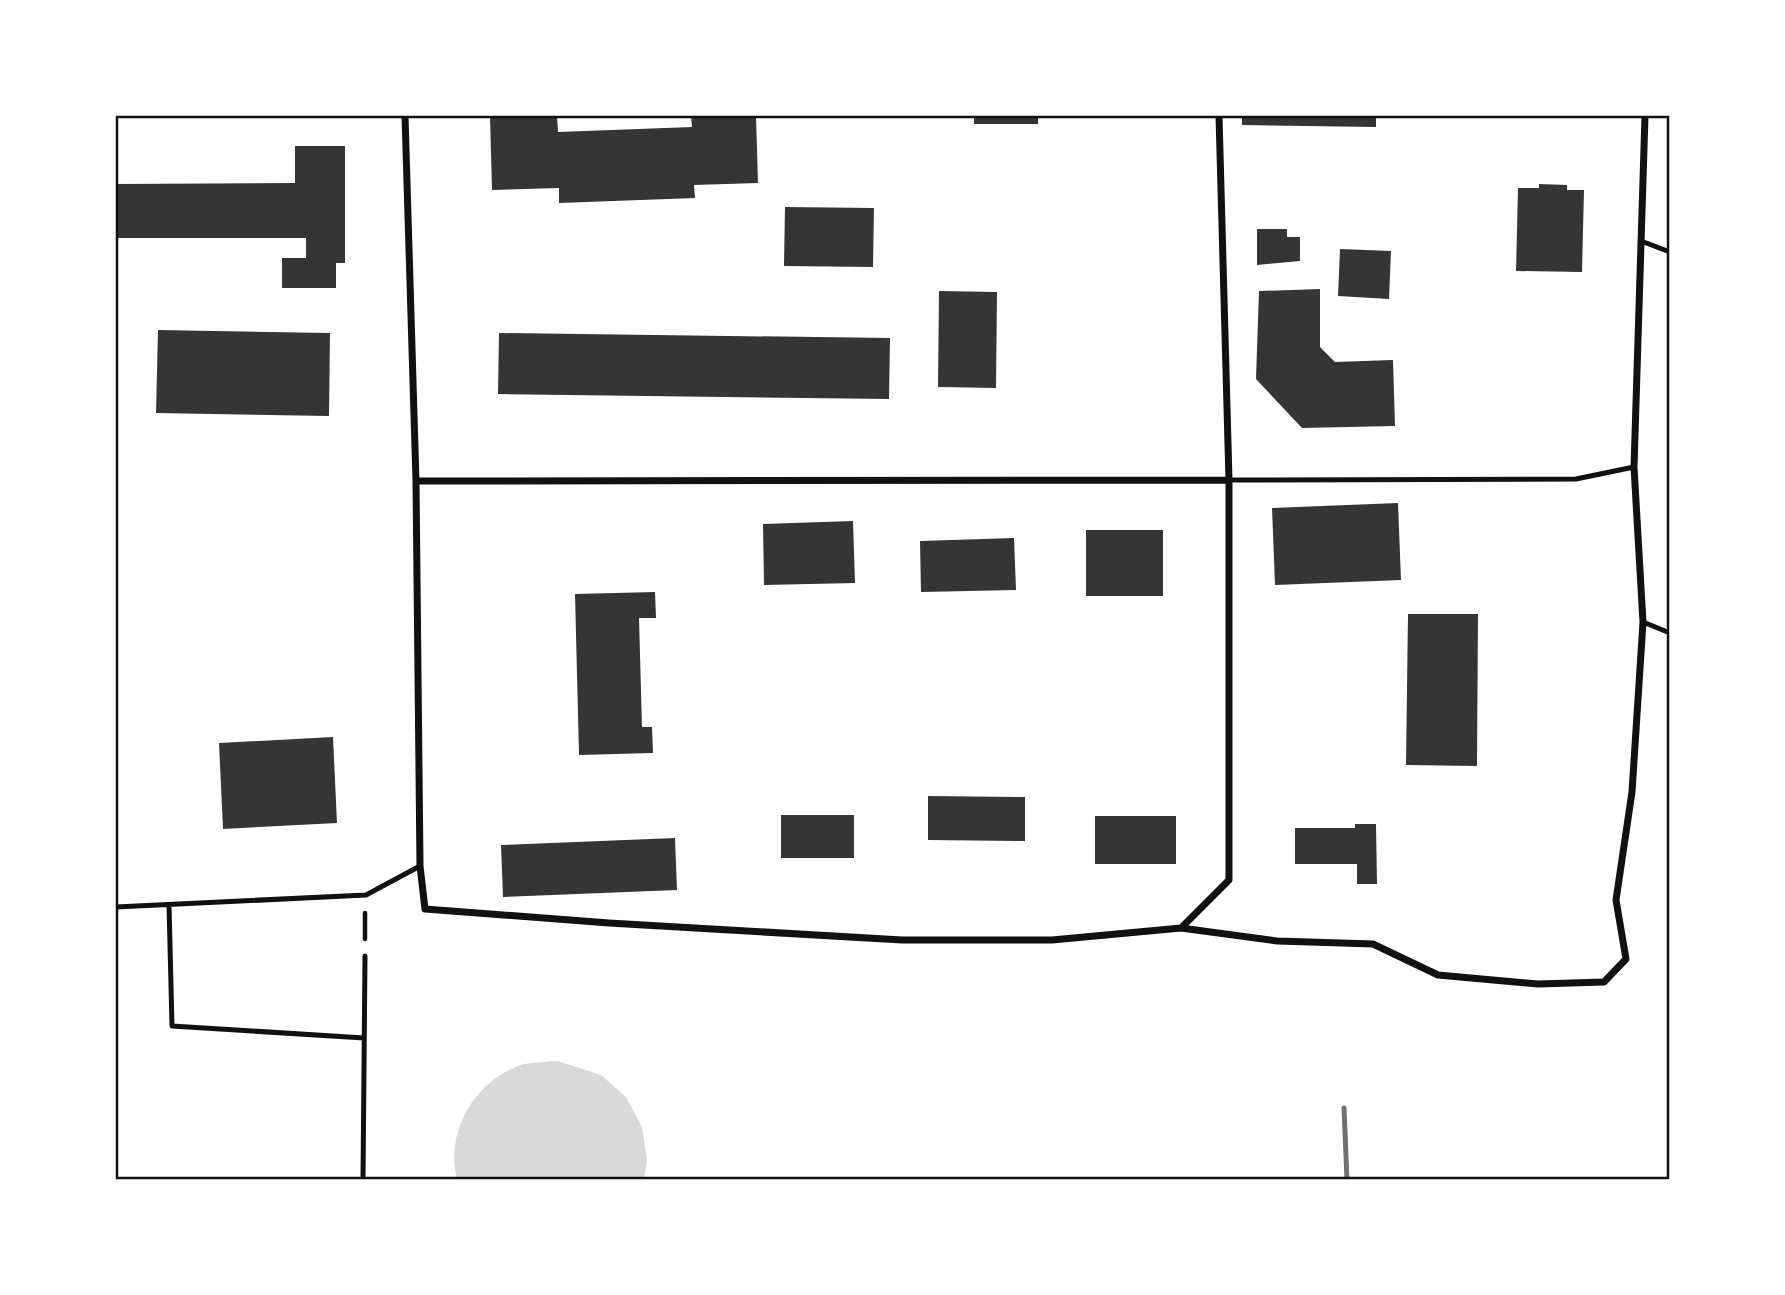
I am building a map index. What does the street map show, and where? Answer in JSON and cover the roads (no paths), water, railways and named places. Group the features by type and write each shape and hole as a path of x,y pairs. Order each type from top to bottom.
{"street":[{"path":"405,116 416,481 420,866 425,909 902,940 1052,940 1181,928 1277,941 1373,944 1438,975 1538,984 1604,982 1626,959 1616,900 1632,792 1643,622 1634,467 1645,116"},
{"path":"1181,928 1229,880 1228,480 1219,116"},
{"path":"416,481 1228,480"}],"lane":[{"path":"1641,241 1670,252"},
{"path":"1228,480 1576,479 1634,467"},
{"path":"1643,622 1670,634"},
{"path":"116,907 366,895 420,866"},
{"path":"169,905 172,1026 364,1038"},
{"path":"363,1180 365,956"}],"railway":[{"path":"1344,1108 1347,1180"}]}
